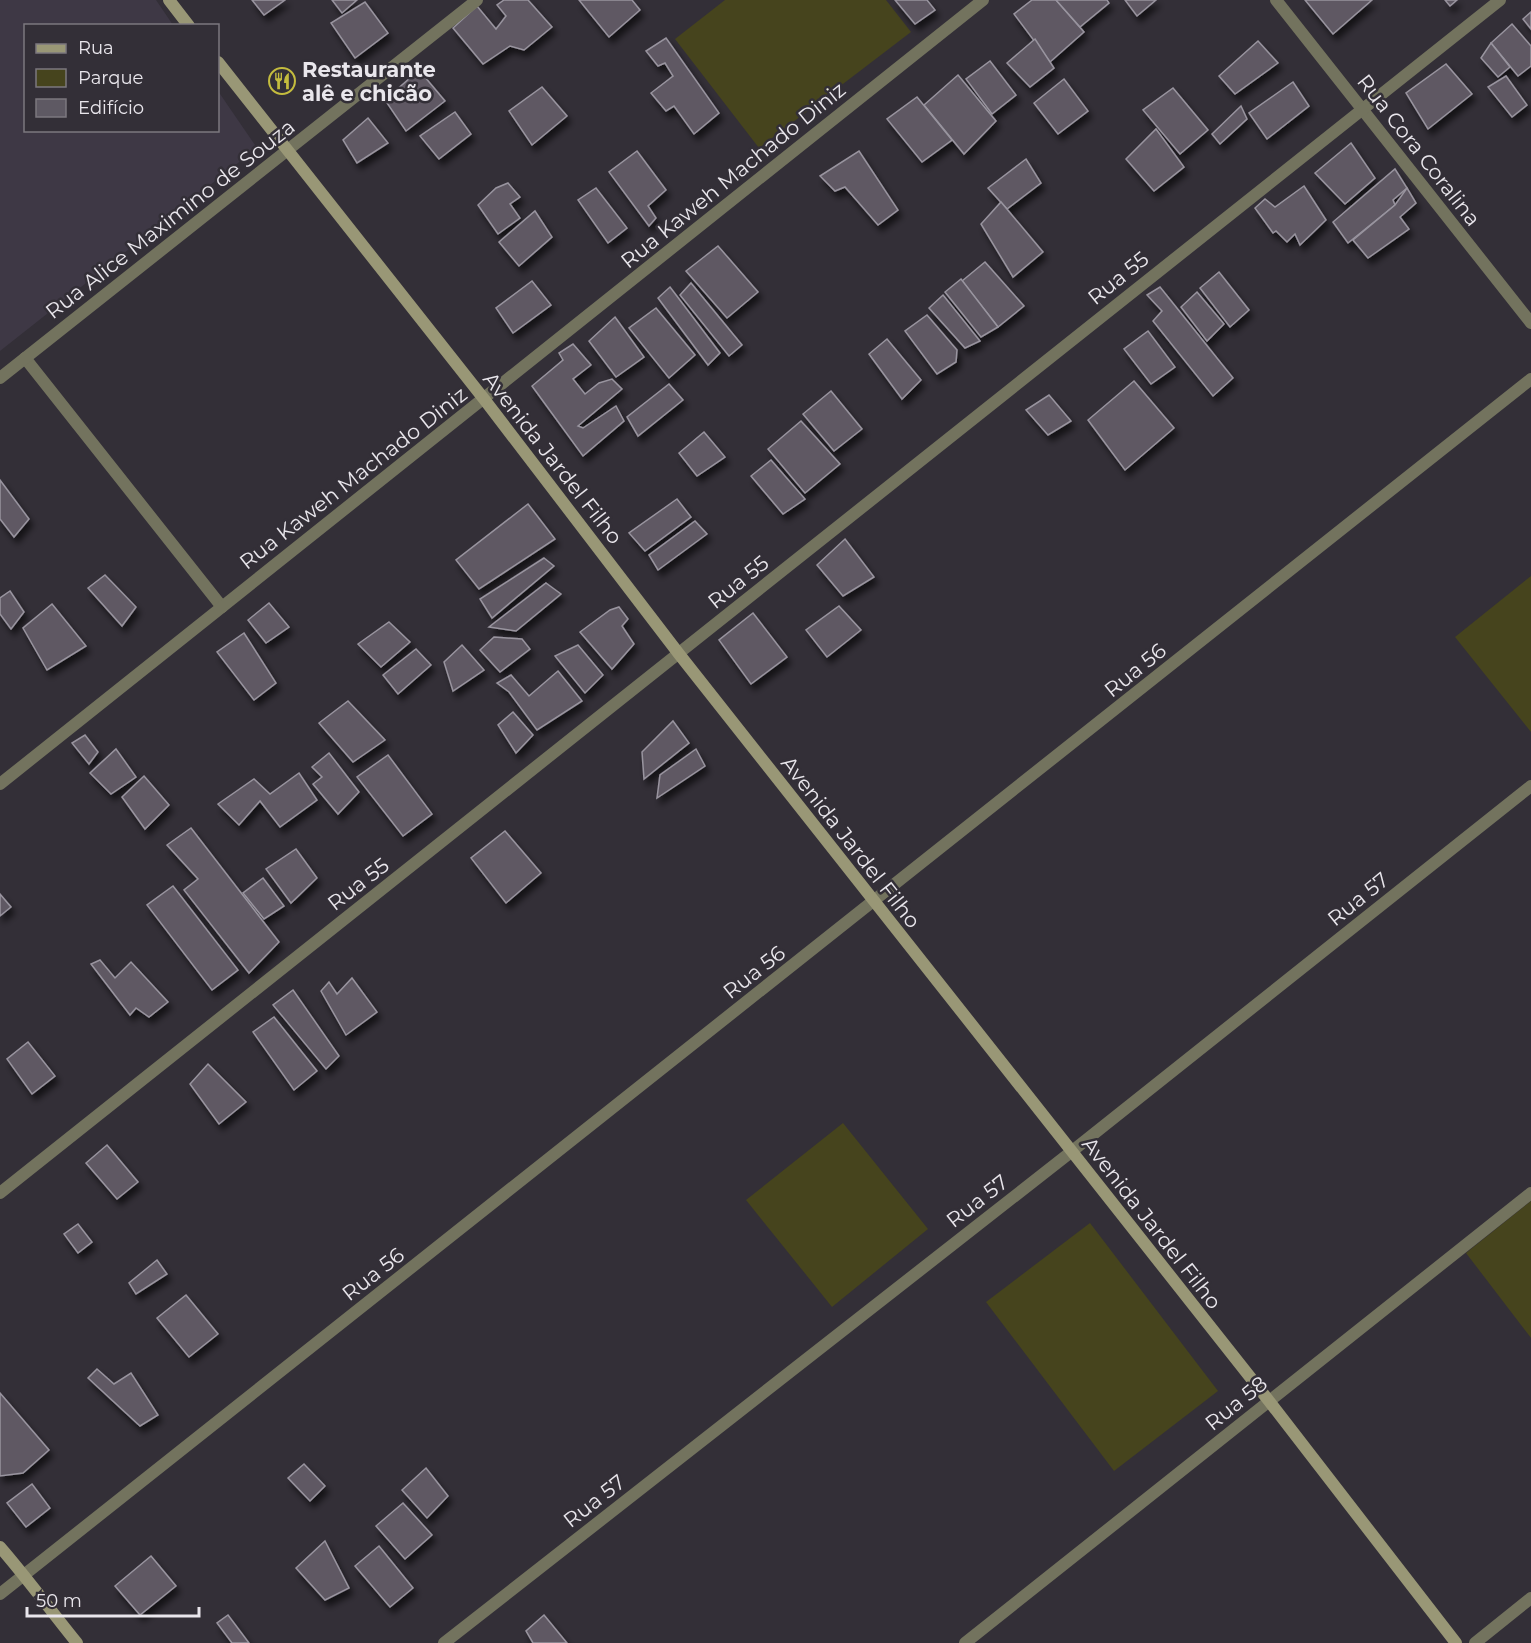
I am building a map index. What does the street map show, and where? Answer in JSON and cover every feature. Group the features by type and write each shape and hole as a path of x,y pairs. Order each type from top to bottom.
{"main road":[{"path":"169,0 187,24"},
{"name":"Avenida Jardel Filho","path":"219,63 484,399 679,654 1269,1401 1456,1643"},
{"path":"0,1547 25,1574 40,1597 77,1643"}],"street":[{"name":"Rua Alice Maximino de Souza","path":"0,378 477,0"},
{"name":"Rua Kaweh Machado Diniz","path":"0,784 983,0"},
{"name":"Rua Cora Coralina","path":"1276,0 1531,323"},
{"name":"Rua 55","path":"0,1193 1500,0"},
{"path":"25,358 222,607"},
{"name":"Rua 56","path":"0,1594 1531,379"},
{"name":"Rua 57","path":"444,1643 1071,1152 1531,786"},
{"name":"Rua 58","path":"965,1643 1531,1193"},
{"path":"1475,1643 1531,1598"}],"shaded area":[{"path":"0,0 156,0 172,24 24,24 24,132 219,132 219,92 257,148 0,351"}],"green space":[{"path":"725,0 886,0 911,32 759,148 675,39"},
{"path":"1531,576 1531,732 1455,637"},
{"path":"843,1123 928,1229 832,1307 746,1200"},
{"path":"1531,1201 1531,1338 1466,1253"},
{"path":"1090,1223 1218,1391 1114,1471 986,1302"}],"building":[{"path":"252,0 285,0 264,15"},
{"path":"332,0 357,0 342,13"},
{"path":"504,0 528,0 552,27 524,50 510,46 483,64 453,28 477,6 496,29 506,16 497,5"},
{"path":"579,0 632,0 640,10 609,37"},
{"path":"895,0 927,0 935,10 915,24"},
{"path":"1032,0 1056,0 1084,32 1050,62 1014,14"},
{"path":"1056,0 1107,0 1109,3 1080,27"},
{"path":"1125,0 1156,0 1137,16"},
{"path":"1305,0 1372,0 1333,34"},
{"path":"1445,0 1457,0 1450,6"},
{"path":"365,2 388,33 355,58 331,23"},
{"path":"1531,12 1531,29 1523,19"},
{"path":"1512,24 1531,46 1531,66 1518,76 1491,43"},
{"path":"666,38 719,113 694,134 674,106 666,111 651,93 673,76 665,63 658,66 646,51"},
{"path":"1035,39 1054,68 1030,87 1007,63"},
{"path":"1258,41 1278,63 1235,94 1219,76"},
{"path":"1491,43 1510,67 1498,77 1481,58"},
{"path":"990,61 1016,95 992,114 966,79"},
{"path":"1446,64 1472,94 1428,129 1406,93"},
{"path":"419,70 445,101 406,131 385,100"},
{"path":"958,75 996,121 964,154 924,105"},
{"path":"1506,76 1527,105 1512,117 1488,87"},
{"path":"1064,79 1088,111 1058,134 1034,103"},
{"path":"1293,82 1309,106 1267,139 1249,113"},
{"path":"542,87 567,116 532,145 509,111"},
{"path":"1173,88 1208,130 1180,154 1143,110"},
{"path":"917,97 952,140 922,162 887,119"},
{"path":"1241,106 1247,119 1220,144 1212,134"},
{"path":"455,112 471,134 439,159 420,136"},
{"path":"368,118 388,143 357,163 343,140"},
{"path":"1156,129 1184,167 1154,191 1126,159"},
{"path":"1351,143 1375,178 1345,204 1315,173"},
{"path":"637,151 666,190 648,206 656,218 649,226 609,172"},
{"path":"859,151 898,210 878,225 845,187 835,191 820,176"},
{"path":"1026,159 1041,183 1007,209 988,188"},
{"path":"1395,169 1407,188 1393,200 1395,205 1348,243 1333,222"},
{"path":"508,183 520,197 510,204 520,218 498,234 478,205 496,188"},
{"path":"1304,186 1326,220 1300,245 1295,234 1287,242 1276,231 1273,233 1255,208 1265,199 1275,207"},
{"path":"596,188 627,228 608,243 578,200"},
{"path":"1407,188 1416,203 1400,217 1409,229 1368,258 1353,240 1395,205"},
{"path":"1001,202 1043,252 1013,277 981,224"},
{"path":"535,211 552,237 519,266 499,242"},
{"path":"718,246 758,292 727,318 686,271"},
{"path":"985,262 1024,306 998,327 962,281"},
{"path":"1219,272 1249,310 1230,327 1200,288"},
{"path":"961,279 998,327 981,337 945,292"},
{"path":"532,281 551,305 513,333 496,308"},
{"path":"691,283 742,345 729,356 680,295"},
{"path":"670,287 720,353 708,365 658,298"},
{"path":"1160,287 1233,378 1213,396 1153,321 1162,311 1147,295"},
{"path":"1197,292 1224,324 1207,341 1181,307"},
{"path":"943,295 980,341 965,348 929,308"},
{"path":"656,308 695,355 669,378 629,328"},
{"path":"927,315 957,350 956,362 937,374 905,331"},
{"path":"615,317 644,357 616,377 589,341"},
{"path":"1148,331 1175,367 1151,384 1124,349"},
{"path":"887,339 921,380 902,399 869,354"},
{"path":"573,344 591,365 573,379 585,394 599,383 612,379 622,389 578,426 583,428 616,406 624,421 583,456 532,386 563,360 559,353"},
{"path":"1134,381 1174,428 1125,470 1088,420"},
{"path":"669,384 683,400 638,436 627,417"},
{"path":"831,391 862,429 834,451 803,414"},
{"path":"1049,395 1071,421 1048,435 1026,410"},
{"path":"801,421 840,464 805,493 768,449"},
{"path":"704,432 725,457 697,476 679,453"},
{"path":"771,460 805,499 783,514 751,476"},
{"path":"0,480 29,519 14,537 0,519"},
{"path":"677,499 691,517 645,551 629,533"},
{"path":"528,504 555,539 479,589 456,560"},
{"path":"695,521 707,534 658,570 649,555"},
{"path":"845,539 874,577 843,596 817,565"},
{"path":"544,558 554,566 492,618 480,599"},
{"path":"105,575 136,607 122,626 88,588"},
{"path":"546,583 561,594 516,631 489,627"},
{"path":"10,591 24,612 11,629 0,614 0,598"},
{"path":"269,603 289,627 266,643 248,620"},
{"path":"52,604 86,646 47,670 23,628"},
{"path":"839,606 861,630 827,657 806,630"},
{"path":"619,607 628,619 622,626 634,644 612,669 580,632 610,610"},
{"path":"753,613 787,657 751,684 719,640"},
{"path":"389,622 410,642 381,667 358,644"},
{"path":"244,633 276,683 254,700 217,652"},
{"path":"494,637 522,639 530,649 500,672 480,650"},
{"path":"462,645 484,670 453,691 444,662"},
{"path":"578,645 603,675 585,693 555,656"},
{"path":"416,649 431,665 398,694 383,675"},
{"path":"558,671 582,701 537,730 509,692 497,683 511,675 529,696"},
{"path":"348,701 385,740 353,762 319,723"},
{"path":"513,712 533,735 516,753 498,725"},
{"path":"673,721 689,743 644,779 642,752"},
{"path":"85,735 98,752 89,764 72,743"},
{"path":"116,749 136,777 111,794 90,773"},
{"path":"696,749 705,766 657,798 660,775"},
{"path":"329,753 359,792 338,814 313,784 322,777 312,767"},
{"path":"388,755 432,814 403,836 357,777"},
{"path":"299,773 317,800 280,827 260,801 239,825 218,804 254,779 270,794"},
{"path":"144,776 169,805 145,829 122,797"},
{"path":"191,828 279,942 249,973 184,890 198,879 167,845"},
{"path":"505,831 541,873 506,903 471,858"},
{"path":"296,849 317,878 291,903 266,869"},
{"path":"263,878 284,906 264,919 243,893"},
{"path":"173,886 238,970 212,990 147,905"},
{"path":"0,894 11,907 0,916"},
{"path":"100,960 115,978 131,962 168,1002 149,1017 136,1008 130,1015 91,964"},
{"path":"352,978 377,1012 346,1035 321,991 329,982 337,994"},
{"path":"293,990 339,1056 326,1069 273,1005"},
{"path":"274,1017 317,1071 294,1090 253,1032"},
{"path":"28,1042 55,1076 32,1094 7,1059"},
{"path":"208,1064 246,1102 219,1124 190,1084"},
{"path":"107,1145 138,1182 117,1199 86,1163"},
{"path":"78,1224 92,1242 78,1253 64,1234"},
{"path":"157,1260 167,1274 136,1294 129,1283"},
{"path":"186,1295 218,1334 189,1357 157,1318"},
{"path":"97,1369 114,1384 131,1373 158,1415 140,1426 88,1378"},
{"path":"0,1393 49,1450 23,1473 0,1476"},
{"path":"304,1464 325,1486 310,1501 288,1478"},
{"path":"426,1468 448,1496 427,1518 402,1490"},
{"path":"32,1484 50,1508 26,1527 7,1503"},
{"path":"403,1503 432,1535 405,1559 376,1526"},
{"path":"325,1541 349,1588 325,1600 296,1568"},
{"path":"379,1546 413,1588 390,1607 355,1566"},
{"path":"151,1556 176,1586 140,1615 115,1586"},
{"path":"228,1615 249,1643 232,1643 217,1623"},
{"path":"544,1615 567,1643 533,1643 526,1631"}],"place":[{"name":"Restaurante alê e chicão","path":"282,81"}]}
